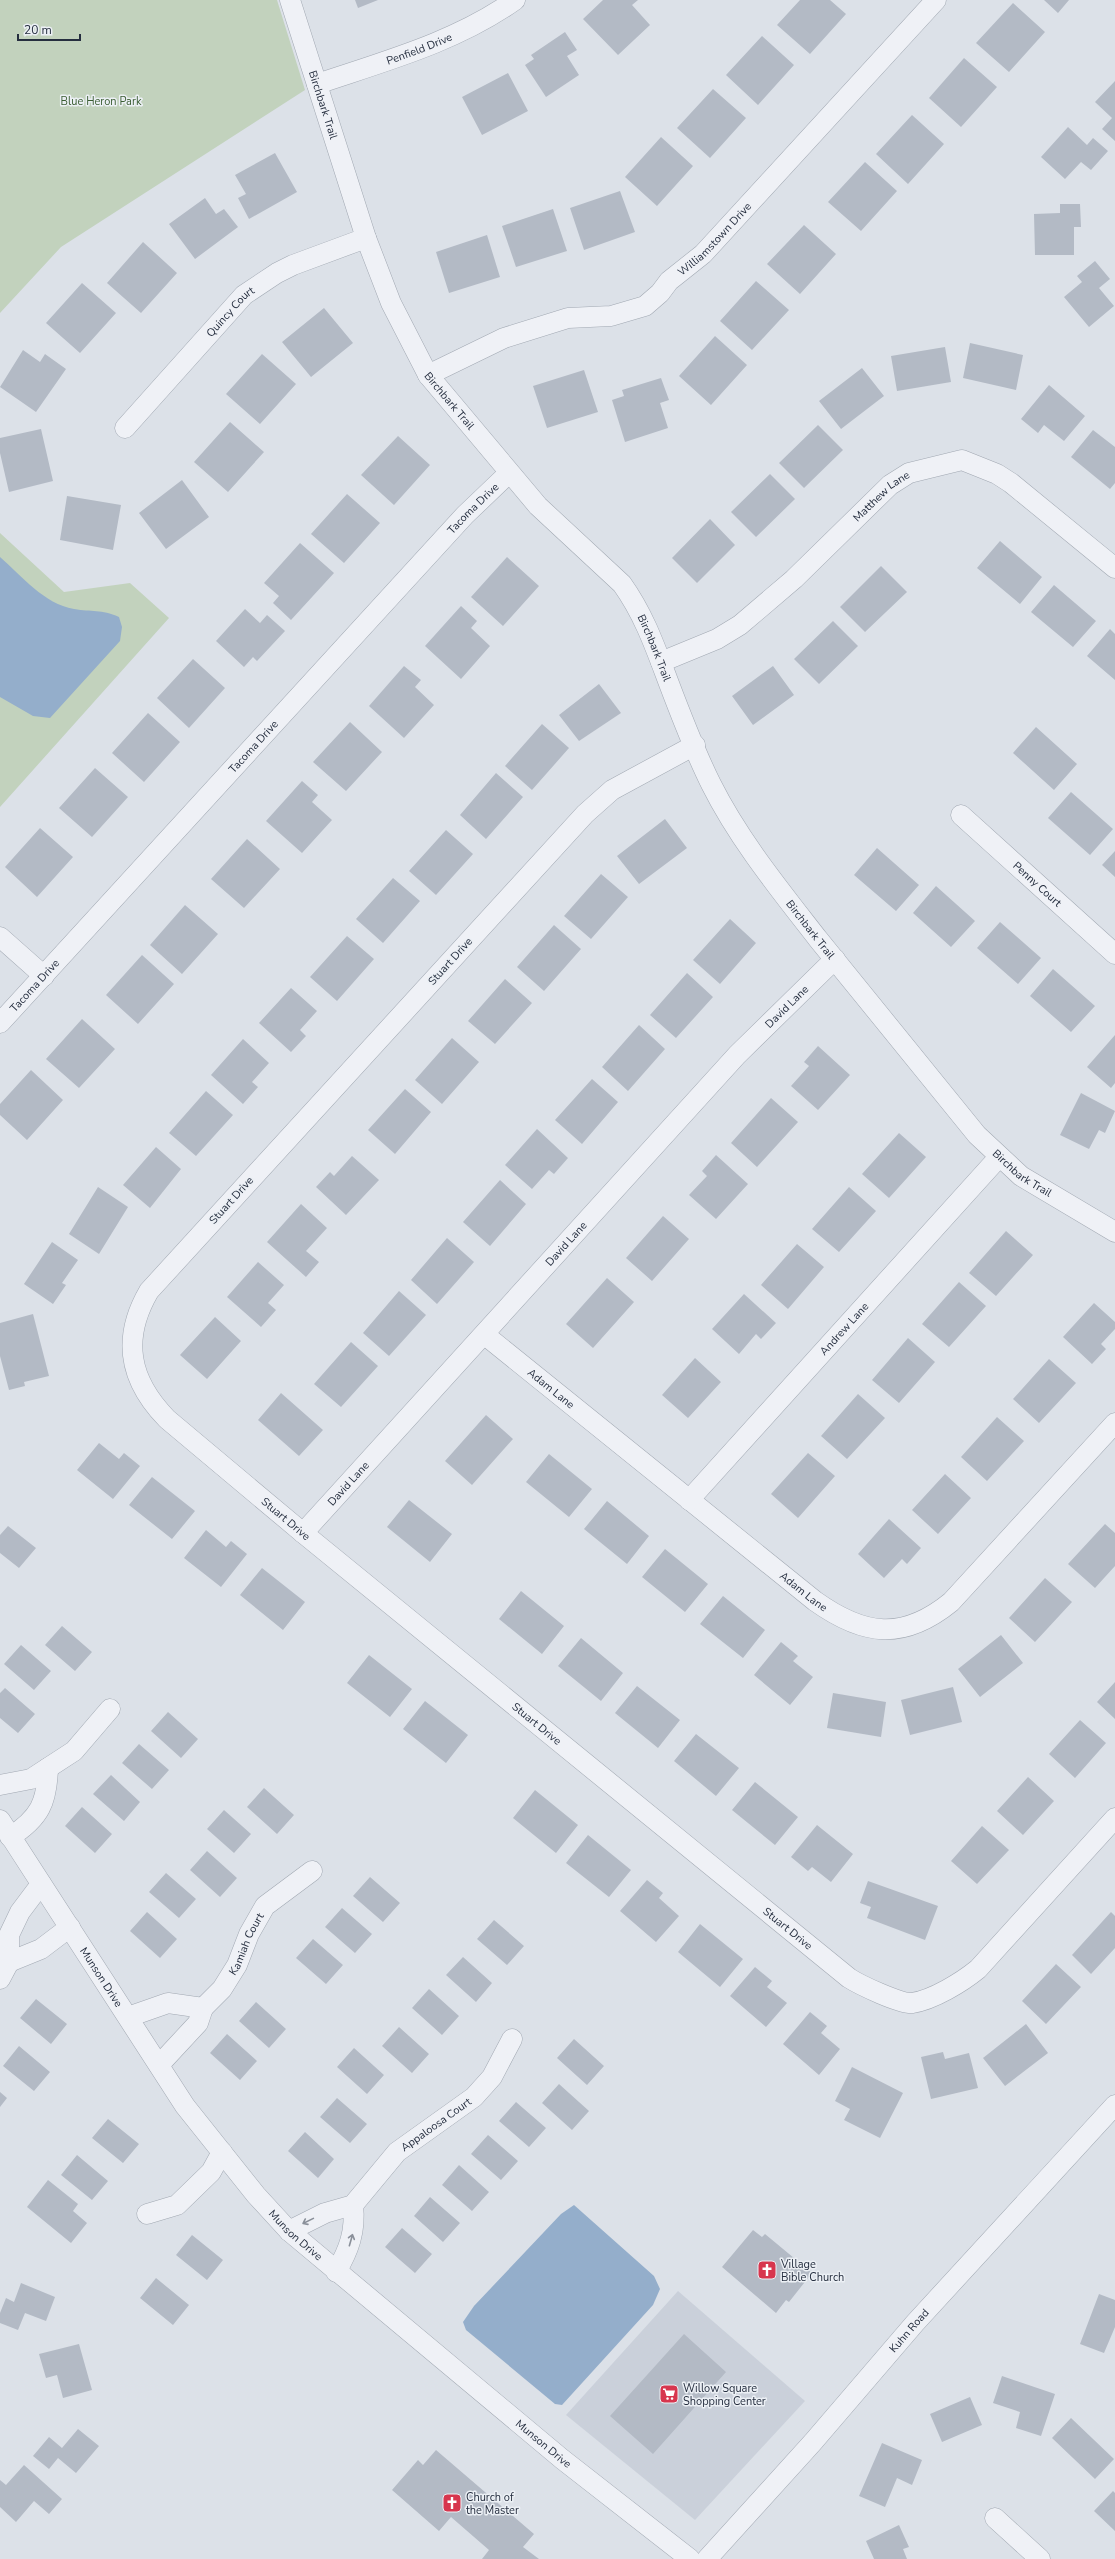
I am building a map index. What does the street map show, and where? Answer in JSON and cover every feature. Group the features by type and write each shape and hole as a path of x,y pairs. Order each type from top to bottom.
{"street":[{"name":"Birchbark Trail","path":"290,0 366,238 391,303 428,375 538,506 622,584 643,615 660,662 711,783 741,836 778,887 835,959 977,1135 999,1157 1021,1176 1115,1232"},
{"name":"Penfield Drive","path":"317,84 437,42 461,32 515,0"},
{"name":"Williamstown Drive","path":"428,375 483,347 511,336 568,318 611,316 645,306 660,293 669,281 703,254 936,0"},
{"name":"Quincy Court","path":"125,428 228,311 244,295 288,268 366,238"},
{"name":"Matthew Lane","path":"660,662 717,639 740,625 794,579 890,485 909,473 962,460 997,474 1011,483 1115,568"},
{"name":"Tacoma Drive","path":"0,1023 465,515 509,473"},
{"name":"Stuart Drive","path":"695,745 612,790 585,814 149,1291 141,1304 135,1320 132,1350 138,1378 151,1403 167,1419 304,1533 849,1978 866,1989 911,2003 958,1985 978,1969 1115,1818"},
{"name":"Penny Court","path":"961,815 1115,954"},
{"path":"0,937 44,976"},
{"name":"David Lane","path":"304,1533 737,1055 835,959"},
{"name":"Andrew Lane","path":"689,1500 999,1157"},
{"name":"Adam Lane","path":"484,1335 833,1614 852,1623 872,1629 906,1627 923,1622 951,1602 1115,1423"},
{"path":"0,1785 31,1779 74,1751 110,1709"},
{"path":"5,1828 27,1826 43,1805 48,1787 48,1768"},
{"name":"Munson Drive","path":"5,1828 185,2106 256,2195 289,2231 336,2272 562,2459 690,2559"},
{"name":"Kamiah Court","path":"159,2065 198,2023 203,2008 222,1989 237,1965 249,1934 266,1906 312,1871"},
{"path":"5,1970 9,1935 20,1912 41,1884"},
{"path":"5,1970 41,1949 70,1927"},
{"path":"128,2017 168,2003 203,2008"},
{"name":"Appaloosa Court","path":"353,2205 397,2152 474,2097 492,2077 512,2039"},
{"name":"Kuhn Road","path":"706,2559 813,2442 915,2323 1115,2105"},
{"path":"147,2214 177,2205 211,2172 222,2152"},
{"path":"289,2231 325,2213 353,2205 353,2237 346,2256 336,2272"},
{"path":"995,2518 1040,2559"}],"shaded area":[{"path":"678,2291 805,2401 695,2520 566,2415"}],"green space":[{"name":"Blue Heron Park","path":"0,0 277,0 305,90 61,247 0,313"},
{"path":"0,533 64,592 130,583 169,618 0,807"}],"water":[{"path":"0,557 34,588 53,601 74,609 102,612 119,617 122,627 120,641 50,718 33,716 0,697"},
{"path":"574,2205 654,2276 660,2289 653,2305 562,2405 555,2404 466,2330 463,2322 474,2306 561,2214"}],"building":[{"path":"355,0 378,0 358,8"},
{"path":"603,0 638,0 632,5 650,25 618,55 583,19"},
{"path":"800,0 830,0 846,14 810,54 777,25"},
{"path":"1044,0 1069,0 1058,13"},
{"path":"1013,3 1045,32 1009,72 976,43"},
{"path":"565,32 577,50 567,56 579,75 546,97 525,65 534,59 531,55"},
{"path":"762,36 794,65 758,105 726,75"},
{"path":"964,58 997,87 961,127 929,98"},
{"path":"508,73 528,111 482,135 462,97"},
{"path":"1115,81 1115,141 1102,129 1112,118 1095,102"},
{"path":"713,89 746,118 710,158 677,128"},
{"path":"912,115 944,144 908,184 876,154"},
{"path":"1068,127 1087,145 1093,138 1108,151 1091,170 1081,162 1065,179 1041,157"},
{"path":"661,137 693,166 657,206 625,177"},
{"path":"275,153 297,192 249,219 238,198 246,194 235,175"},
{"path":"865,162 897,191 861,231 828,202"},
{"path":"620,191 635,232 584,250 570,208"},
{"path":"205,198 216,214 224,209 238,227 195,259 169,224"},
{"path":"1060,204 1080,204 1081,227 1074,227 1074,255 1035,255 1034,214 1060,213"},
{"path":"553,209 567,251 516,267 502,226"},
{"path":"804,225 836,254 800,294 767,264"},
{"path":"487,235 500,277 449,293 436,252"},
{"path":"143,242 177,273 141,313 107,283"},
{"path":"1095,261 1110,279 1099,288 1114,306 1089,327 1064,297 1082,282 1077,276"},
{"path":"756,281 789,310 752,350 720,321"},
{"path":"82,283 116,313 80,353 46,323"},
{"path":"324,308 353,343 311,377 282,342"},
{"path":"715,336 747,365 711,405 679,376"},
{"path":"970,343 1023,355 1016,390 963,378"},
{"path":"945,347 951,382 897,391 891,356"},
{"path":"23,350 40,362 45,354 66,369 36,412 0,387"},
{"path":"262,354 296,384 260,424 226,394"},
{"path":"862,368 884,396 841,429 819,401"},
{"path":"584,370 598,412 547,428 533,386"},
{"path":"661,378 669,400 660,403 668,428 625,442 612,400 624,396 622,390"},
{"path":"1049,385 1085,416 1064,441 1044,425 1038,433 1021,419"},
{"path":"230,422 264,452 228,492 194,462"},
{"path":"818,425 843,450 804,488 779,463"},
{"path":"41,429 53,481 9,492 0,453 0,438"},
{"path":"1093,430 1115,447 1115,483 1110,489 1071,457"},
{"path":"398,436 430,465 394,505 361,475"},
{"path":"770,474 795,499 756,537 731,512"},
{"path":"182,480 209,517 166,549 139,513"},
{"path":"347,494 380,523 344,563 311,534"},
{"path":"67,496 121,505 113,550 60,540"},
{"path":"710,519 735,545 697,583 672,558"},
{"path":"1000,541 1042,577 1020,604 977,568"},
{"path":"300,543 334,573 291,620 273,603 279,596 264,583"},
{"path":"507,557 539,586 503,626 471,597"},
{"path":"881,566 907,592 865,632 840,607"},
{"path":"1054,585 1096,621 1073,647 1031,612"},
{"path":"461,606 477,621 471,628 490,646 461,679 425,646"},
{"path":"245,609 260,623 267,615 285,631 257,661 253,657 244,667 216,641"},
{"path":"833,621 858,646 819,684 794,659"},
{"path":"1110,629 1115,634 1115,680 1087,656"},
{"path":"193,659 225,688 189,728 157,698"},
{"path":"404,666 421,680 415,687 434,705 404,738 369,706"},
{"path":"773,666 794,695 753,725 732,696"},
{"path":"599,684 621,713 579,741 559,715"},
{"path":"148,713 180,742 144,782 112,753"},
{"path":"350,722 382,752 346,791 313,762"},
{"path":"542,724 569,748 532,790 505,766"},
{"path":"1036,727 1077,764 1054,790 1013,753"},
{"path":"95,768 128,797 92,837 59,808"},
{"path":"496,773 523,797 486,839 460,815"},
{"path":"302,781 318,795 312,802 332,820 302,853 266,821"},
{"path":"1071,792 1113,829 1090,855 1048,818"},
{"path":"665,819 687,848 639,884 617,856"},
{"path":"40,828 73,857 37,897 5,867"},
{"path":"446,830 473,854 436,895 409,871"},
{"path":"247,839 280,869 244,908 211,879"},
{"path":"877,848 919,885 896,911 854,875"},
{"path":"1115,851 1115,877 1102,865"},
{"path":"601,874 628,897 591,939 564,916"},
{"path":"393,878 420,901 383,943 356,919"},
{"path":"936,886 975,921 951,947 913,913"},
{"path":"185,905 218,934 182,974 150,945"},
{"path":"730,919 756,943 720,984 693,960"},
{"path":"1000,922 1041,958 1018,984 977,948"},
{"path":"554,925 581,949 544,991 517,967"},
{"path":"347,936 374,959 337,1001 310,977"},
{"path":"142,955 174,984 138,1024 106,995"},
{"path":"1053,969 1095,1006 1071,1032 1030,996"},
{"path":"687,973 713,997 676,1038 650,1015"},
{"path":"505,979 532,1003 495,1044 468,1021"},
{"path":"291,988 317,1011 300,1030 306,1036 291,1052 259,1023"},
{"path":"82,1019 115,1049 79,1088 46,1059"},
{"path":"639,1025 665,1049 628,1091 602,1067"},
{"path":"1115,1035 1115,1083 1111,1088 1087,1067"},
{"path":"452,1038 479,1062 442,1104 415,1080"},
{"path":"243,1039 269,1063 252,1082 258,1087 243,1104 211,1075"},
{"path":"818,1046 850,1075 818,1110 791,1086 809,1066 804,1062"},
{"path":"31,1070 63,1100 27,1140 0,1115 0,1104"},
{"path":"592,1079 618,1102 582,1144 555,1120"},
{"path":"405,1089 431,1112 395,1154 368,1130"},
{"path":"206,1091 233,1115 196,1156 169,1133"},
{"path":"1081,1093 1115,1111 1105,1133 1099,1130 1089,1149 1060,1135"},
{"path":"771,1098 798,1122 757,1167 731,1143"},
{"path":"537,1129 568,1158 554,1174 549,1170 532,1189 505,1165"},
{"path":"899,1133 926,1157 889,1198 862,1174"},
{"path":"156,1147 181,1169 150,1208 123,1185"},
{"path":"716,1155 748,1184 716,1219 689,1195 707,1176 702,1171"},
{"path":"352,1156 379,1180 346,1215 316,1187 330,1172 334,1176"},
{"path":"500,1180 526,1204 490,1246 463,1222"},
{"path":"98,1187 128,1207 99,1254 69,1234"},
{"path":"849,1187 876,1211 839,1252 812,1229"},
{"path":"301,1204 327,1228 306,1251 319,1262 306,1277 267,1242"},
{"path":"663,1216 689,1239 652,1281 626,1258"},
{"path":"1006,1231 1033,1255 996,1296 969,1273"},
{"path":"447,1238 474,1262 437,1304 411,1280"},
{"path":"52,1242 78,1260 62,1283 66,1285 53,1304 24,1284"},
{"path":"797,1244 824,1267 788,1309 761,1285"},
{"path":"258,1262 284,1285 268,1303 276,1310 261,1327 227,1297"},
{"path":"607,1278 634,1302 593,1348 566,1324"},
{"path":"959,1282 986,1306 949,1347 922,1324"},
{"path":"399,1291 426,1315 389,1356 363,1333"},
{"path":"744,1294 776,1323 761,1339 756,1334 739,1354 712,1329"},
{"path":"1094,1303 1115,1322 1115,1329 1101,1344 1106,1349 1092,1364 1063,1337"},
{"path":"33,1314 49,1376 24,1382 25,1386 9,1390 0,1356 0,1323"},
{"path":"215,1317 241,1341 207,1379 180,1355"},
{"path":"908,1338 935,1362 899,1403 872,1380"},
{"path":"351,1342 378,1366 341,1407 314,1384"},
{"path":"695,1358 721,1382 688,1418 662,1395"},
{"path":"1049,1359 1076,1383 1039,1423 1013,1399"},
{"path":"281,1393 323,1430 299,1456 258,1420"},
{"path":"858,1394 885,1418 847,1459 821,1436"},
{"path":"486,1415 513,1439 472,1485 445,1461"},
{"path":"997,1417 1024,1441 987,1481 961,1457"},
{"path":"99,1443 119,1459 124,1453 140,1466 113,1499 77,1470"},
{"path":"808,1453 835,1476 798,1518 771,1494"},
{"path":"549,1454 592,1489 569,1517 526,1482"},
{"path":"945,1474 971,1498 938,1534 912,1510"},
{"path":"152,1477 195,1511 172,1539 129,1505"},
{"path":"409,1500 452,1534 430,1562 387,1527"},
{"path":"607,1501 649,1536 627,1564 584,1529"},
{"path":"889,1519 921,1548 907,1564 902,1559 884,1578 858,1554"},
{"path":"1105,1524 1115,1533 1115,1566 1095,1588 1068,1564"},
{"path":"8,1526 36,1548 19,1568 0,1553 0,1535"},
{"path":"206,1530 226,1547 231,1541 247,1554 221,1587 184,1558"},
{"path":"665,1549 708,1584 685,1612 642,1577"},
{"path":"262,1568 305,1602 283,1630 240,1595"},
{"path":"1045,1578 1072,1602 1035,1642 1009,1618"},
{"path":"521,1591 564,1626 542,1654 499,1619"},
{"path":"723,1596 765,1630 743,1658 700,1624"},
{"path":"62,1626 92,1652 75,1671 45,1645"},
{"path":"1001,1635 1023,1663 980,1697 958,1669"},
{"path":"581,1638 623,1673 601,1701 558,1666"},
{"path":"781,1642 798,1656 793,1661 813,1677 790,1705 754,1675"},
{"path":"21,1645 51,1671 34,1690 4,1664"},
{"path":"369,1655 412,1689 390,1717 347,1683"},
{"path":"1115,1682 1115,1719 1097,1702"},
{"path":"637,1686 680,1720 658,1748 615,1713"},
{"path":"953,1687 962,1722 910,1735 901,1700"},
{"path":"5,1688 35,1714 18,1733 0,1718 0,1693"},
{"path":"833,1693 886,1702 881,1737 827,1728"},
{"path":"425,1701 468,1735 446,1763 403,1729"},
{"path":"168,1712 198,1739 181,1758 151,1731"},
{"path":"1080,1720 1106,1743 1075,1778 1049,1754"},
{"path":"696,1734 739,1768 716,1796 674,1761"},
{"path":"139,1744 169,1770 152,1789 122,1763"},
{"path":"111,1775 140,1802 124,1821 93,1794"},
{"path":"1028,1777 1054,1801 1023,1835 997,1811"},
{"path":"755,1782 798,1817 775,1845 732,1810"},
{"path":"264,1788 294,1815 277,1834 247,1807"},
{"path":"535,1790 578,1825 556,1853 513,1818"},
{"path":"82,1807 112,1834 95,1853 65,1826"},
{"path":"224,1810 251,1834 234,1853 207,1829"},
{"path":"817,1825 853,1854 831,1882 812,1867 808,1871 791,1857"},
{"path":"982,1826 1009,1850 977,1884 951,1861"},
{"path":"588,1835 631,1870 609,1897 566,1863"},
{"path":"207,1851 237,1878 220,1897 190,1870"},
{"path":"166,1873 196,1899 179,1918 149,1892"},
{"path":"370,1877 400,1903 383,1922 353,1896"},
{"path":"647,1880 663,1893 659,1898 679,1916 656,1942 620,1911"},
{"path":"868,1881 938,1906 925,1940 867,1918 871,1907 860,1903"},
{"path":"342,1908 372,1934 355,1953 325,1927"},
{"path":"147,1912 177,1939 160,1958 130,1931"},
{"path":"1111,1912 1115,1916 1115,1948 1091,1974 1072,1955"},
{"path":"494,1920 524,1946 507,1965 477,1939"},
{"path":"700,1924 743,1959 720,1987 678,1952"},
{"path":"313,1939 343,1965 326,1984 296,1958"},
{"path":"463,1957 492,1983 476,2002 446,1975"},
{"path":"1056,1964 1081,1987 1046,2024 1022,2001"},
{"path":"755,1967 772,1981 767,1987 787,2003 766,2027 730,1996"},
{"path":"429,1989 459,2016 442,2035 412,2008"},
{"path":"36,1999 67,2024 51,2044 20,2018"},
{"path":"256,2002 286,2029 269,2048 239,2021"},
{"path":"810,2012 827,2026 821,2033 840,2049 819,2075 783,2044"},
{"path":"1026,2024 1048,2053 1005,2086 983,2058"},
{"path":"399,2027 429,2054 412,2073 382,2046"},
{"path":"227,2034 257,2061 240,2080 210,2053"},
{"path":"574,2039 604,2066 587,2085 557,2058"},
{"path":"19,2046 50,2072 34,2091 3,2066"},
{"path":"354,2048 384,2075 367,2094 337,2067"},
{"path":"943,2052 945,2059 969,2053 978,2088 931,2099 921,2057"},
{"path":"852,2067 903,2093 880,2138 844,2120 850,2109 835,2101"},
{"path":"559,2084 589,2111 572,2130 542,2103"},
{"path":"0,2092 7,2098 0,2107"},
{"path":"337,2098 367,2124 350,2143 320,2117"},
{"path":"516,2102 546,2128 529,2147 499,2121"},
{"path":"108,2119 139,2144 123,2163 92,2138"},
{"path":"305,2132 334,2159 318,2178 288,2151"},
{"path":"488,2135 518,2161 501,2180 471,2154"},
{"path":"77,2155 108,2181 92,2200 61,2175"},
{"path":"459,2165 489,2192 472,2211 442,2185"},
{"path":"48,2180 78,2204 73,2211 87,2223 71,2243 27,2207"},
{"path":"430,2197 460,2223 443,2242 414,2216"},
{"path":"402,2228 432,2254 415,2273 385,2247"},
{"name":"Village Bible Church","path":"753,2230 762,2237 765,2234 812,2273 789,2302 786,2300 776,2313 722,2267"},
{"path":"192,2235 223,2260 207,2280 176,2255"},
{"path":"156,2278 189,2305 173,2325 140,2298"},
{"path":"21,2283 55,2297 46,2321 25,2313 18,2330 0,2323 0,2313 6,2298 14,2302"},
{"path":"1099,2294 1115,2300 1115,2327 1104,2353 1080,2344"},
{"path":"684,2334 726,2372 653,2454 610,2416"},
{"path":"79,2344 92,2390 63,2398 57,2375 46,2378 39,2354"},
{"path":"1002,2376 1055,2394 1041,2436 1016,2428 1020,2412 993,2403"},
{"path":"970,2397 982,2425 942,2442 930,2414"},
{"path":"1071,2418 1114,2459 1095,2479 1052,2438"},
{"path":"78,2429 99,2446 76,2473 58,2458 49,2469 33,2456 49,2437 62,2448"},
{"path":"882,2443 922,2460 912,2485 897,2478 885,2507 859,2496"},
{"name":"Church of the Master","path":"436,2450 534,2534 523,2547 539,2559 482,2559 489,2550 451,2517 439,2531 392,2490 418,2460 423,2465"},
{"path":"24,2465 62,2499 49,2514 34,2501 16,2522 0,2507 0,2480 6,2485"},
{"path":"1113,2491 1115,2493 1115,2531 1094,2511"},
{"path":"899,2525 909,2547 903,2549 907,2559 874,2559 866,2541"}],"place":[{"name":"Village Bible Church","path":"767,2270"},
{"name":"Willow Square Shopping Center","path":"669,2394"},
{"name":"Church of the Master","path":"452,2503"}]}
